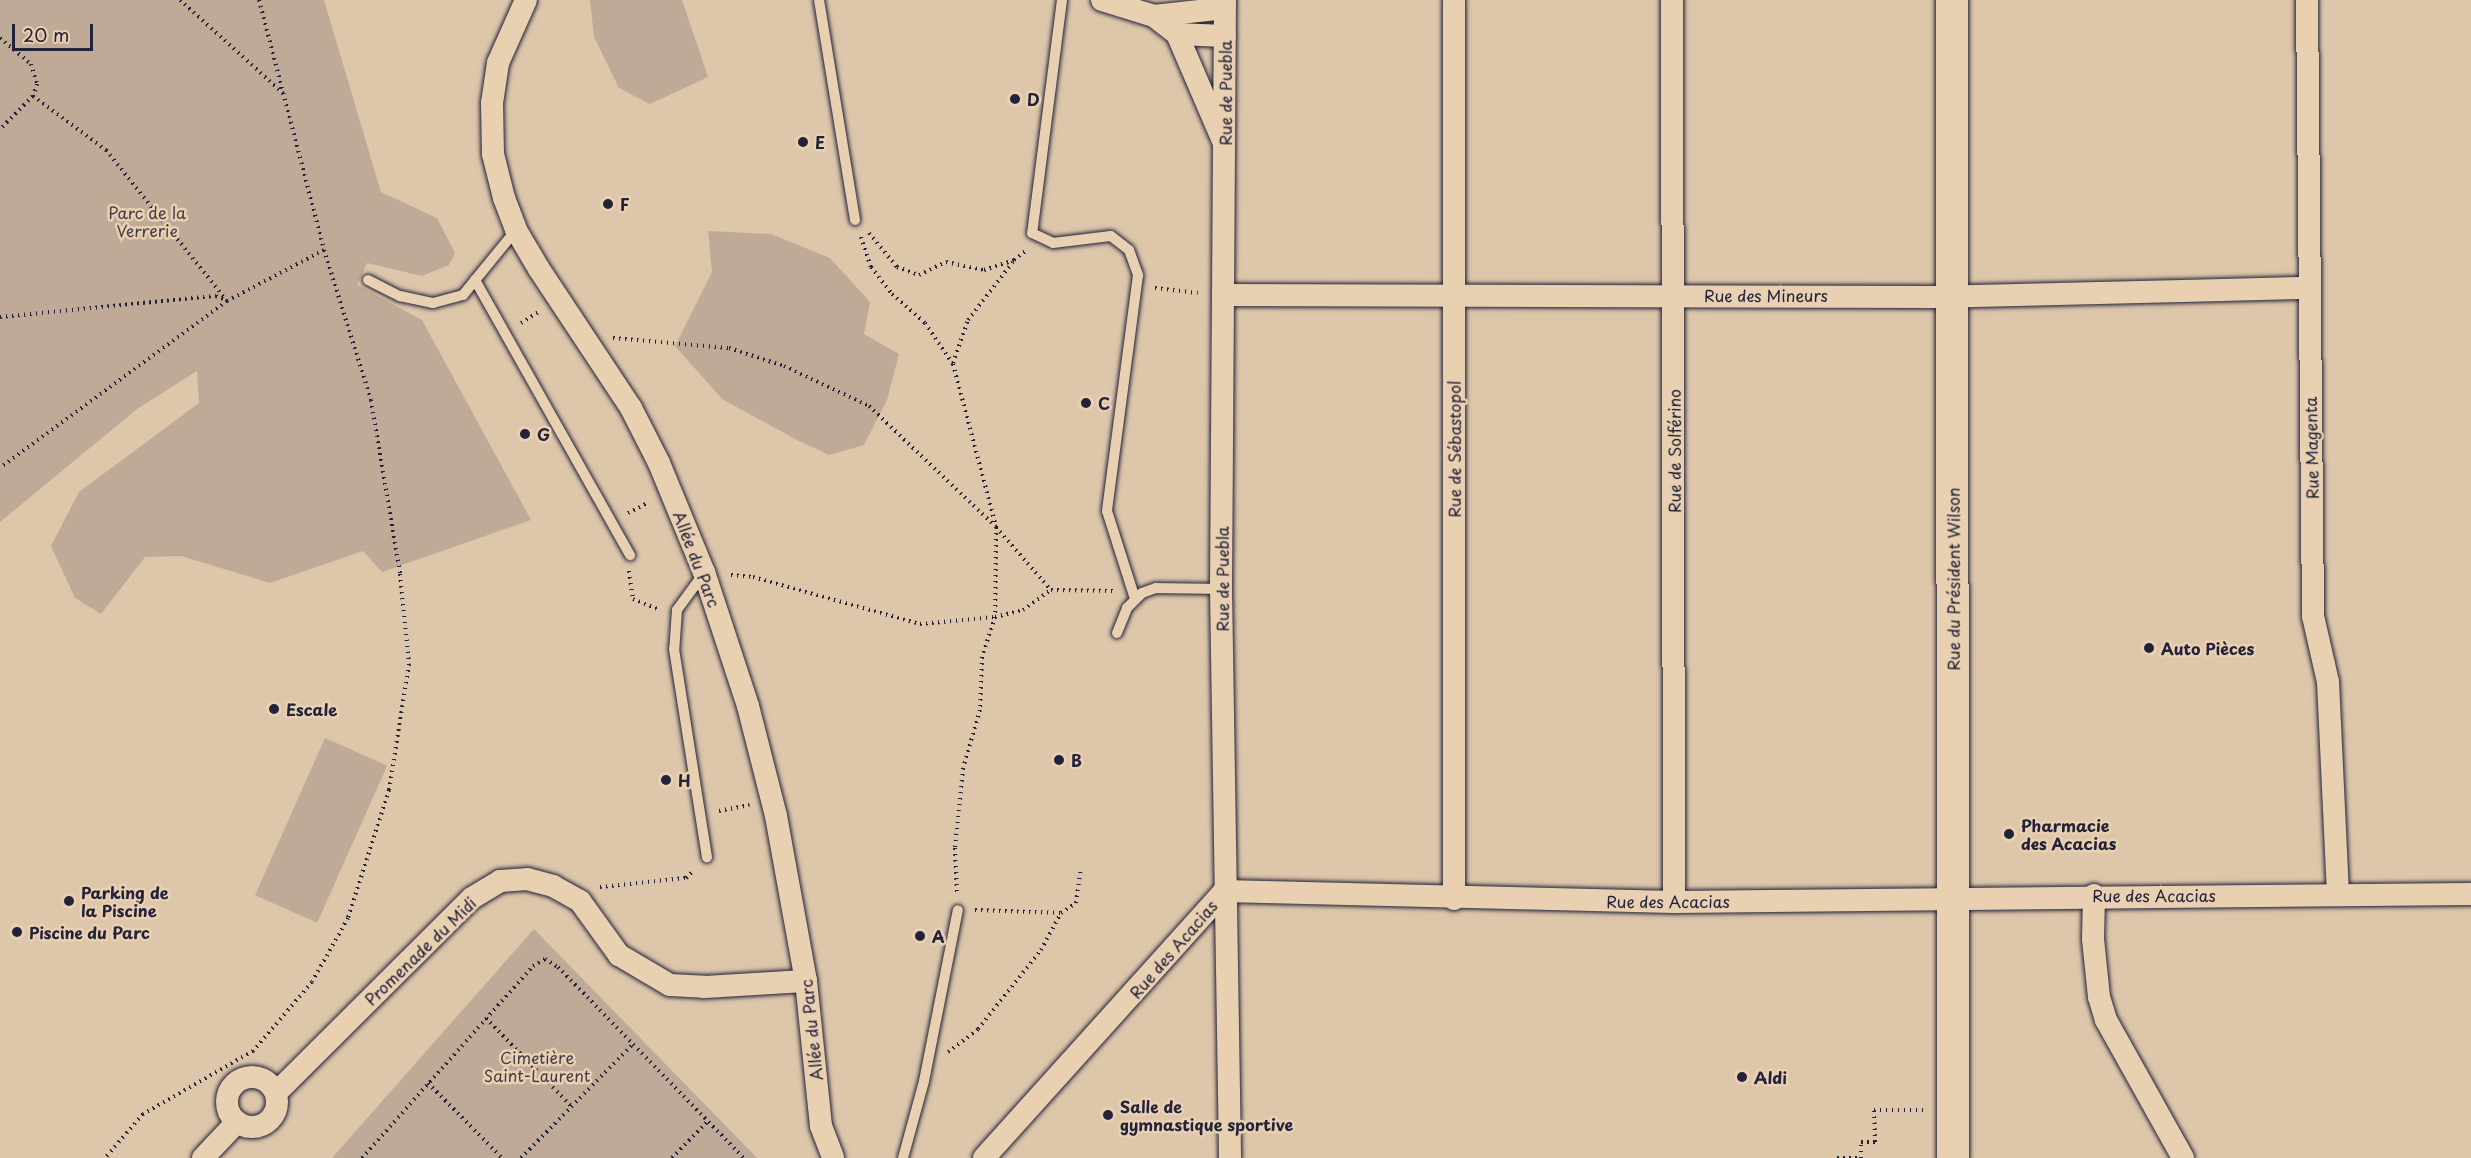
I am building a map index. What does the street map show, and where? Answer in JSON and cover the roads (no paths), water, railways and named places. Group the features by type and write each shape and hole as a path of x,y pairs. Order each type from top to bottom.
{"main road":[{"name":"Rue du Président Wilson","path":"1952,0 1953,1158"}],"street":[{"name":"Allée du Parc","path":"526,0 498,63 492,103 493,154 516,230 587,336 631,408 671,492 704,572 748,706 772,801 806,981 821,1126 833,1158"},
{"path":"1102,0 1154,8 1225,4"},
{"name":"Rue de Sébastopol","path":"1454,0 1454,899"},
{"name":"Rue de Solférino","path":"1672,0 1674,902"},
{"name":"Rue Magenta","path":"2307,0 2313,616 2328,682 2338,895"},
{"name":"Rue de Puebla","path":"1225,4 1226,145 1221,589 1230,1158"},
{"path":"1154,8 1177,34 1226,145"},
{"path":"1177,34 1225,36"},
{"name":"Rue des Mineurs","path":"1223,295 1953,296 2309,288"},
{"name":"Promenade du Midi","path":"276,1093 472,898 500,880 527,879 553,886 580,901 619,955 670,985 704,987 806,981"},
{"name":"Rue des Acacias","path":"984,1158 1224,891 1454,899 1674,902 2094,895 2471,894"},
{"path":"2094,895 2093,939 2099,997 2106,1020 2183,1158"},
{"path":"261,1078 276,1093 276,1109 267,1122 252,1127 237,1122 227,1100 239,1080 261,1078"},
{"path":"203,1158 237,1122"}],"lane":[{"path":"819,0 855,220"},
{"path":"1062,0 1032,233 1053,243 1112,236 1129,250 1138,275 1107,511 1134,595"},
{"path":"368,280 400,296 433,303 463,295 516,230"},
{"path":"475,280 630,555"},
{"path":"704,572 677,610 674,649 707,856"},
{"path":"1117,633 1134,595 1156,588 1221,589"},
{"path":"903,1158 926,1069 958,910"}],"place":[{"name":"D","path":"1015,99"},
{"name":"E","path":"803,142"},
{"name":"F","path":"608,204"},
{"name":"C","path":"1086,403"},
{"name":"G","path":"525,434"},
{"name":"Auto Pièces","path":"2149,648"},
{"name":"Escale","path":"274,709"},
{"name":"B","path":"1059,760"},
{"name":"H","path":"666,780"},
{"name":"Pharmacie des Acacias","path":"2009,834"},
{"name":"Parking de la Piscine","path":"69,901"},
{"name":"Piscine du Parc","path":"17,932"},
{"name":"A","path":"920,936"},
{"name":"Aldi","path":"1742,1077"},
{"name":"Salle de gymnastique sportive","path":"1108,1115"}],"park label":[{"name":"Parc de la Verrerie","path":"147,221"},
{"name":"Cimetière Saint-Laurent","path":"537,1066"}]}
